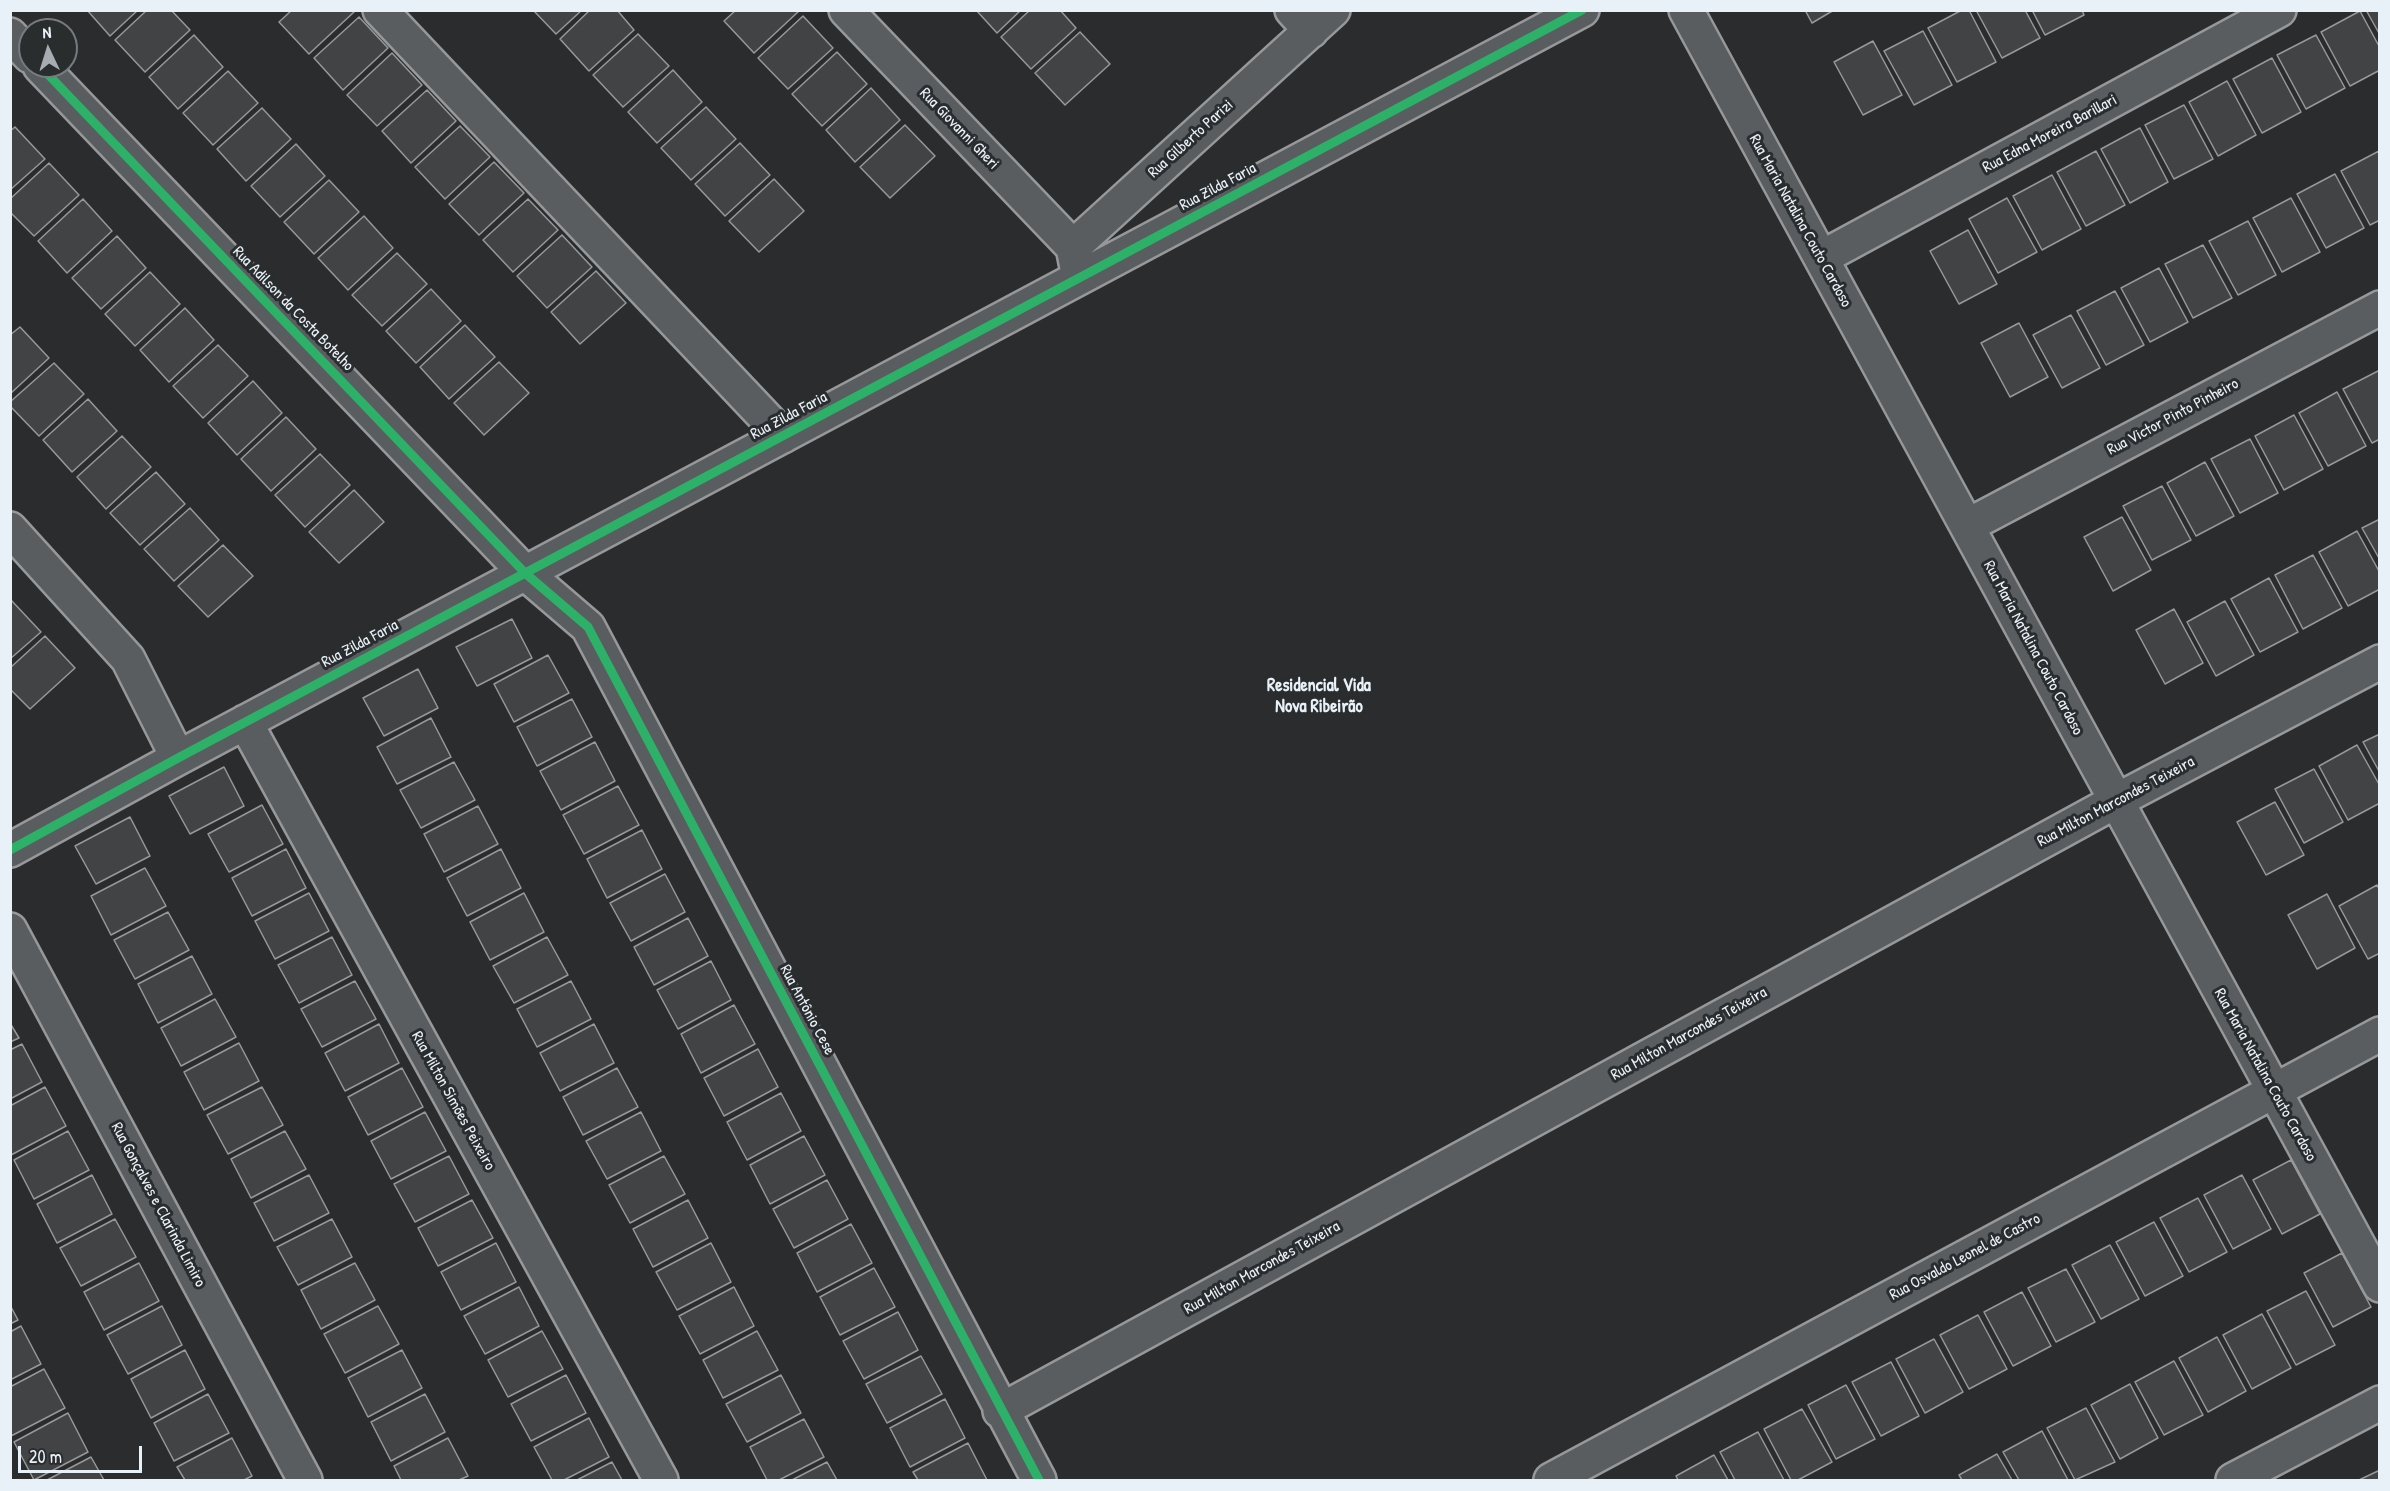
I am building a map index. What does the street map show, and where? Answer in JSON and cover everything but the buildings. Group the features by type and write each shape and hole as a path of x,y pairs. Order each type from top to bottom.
{"street":[{"path":"380,10 783,436"},
{"name":"Rua Giovanni Gheri","path":"846,10 1076,263"},
{"name":"Rua Zilda Faria","path":"10,850 245,722 783,436 1076,263 1582,10"},
{"name":"Rua Maria Natalina Couto Cardoso","path":"1686,10 2379,1285"},
{"name":"Rua Edna Moreira Barillari","path":"1821,258 2280,10"},
{"name":"Rua Gilberto Parizi","path":"1076,263 1312,17"},
{"name":"Rua Adilson da Costa Botelho","path":"51,78 525,573"},
{"name":"Rua Victor Pinto Pinheiro","path":"1967,526 2379,308"},
{"path":"10,529 128,659 178,758"},
{"name":"Rua Antônio Cese","path":"525,573 588,627 1000,1411 1039,1480"},
{"name":"Rua Milton Marcondes Teixeira","path":"1000,1411 2116,801 2379,662"},
{"name":"Rua Milton Simões Peixeiro","path":"245,722 661,1480"},
{"name":"Rua Gonçalves e Clarinda Limiro","path":"10,930 304,1480"},
{"name":"Rua Osvaldo Leonel de Castro","path":"1551,1480 2379,1034"},
{"path":"2233,1480 2379,1403"}],"cycle path":[{"path":"10,850 178,758 1582,10"},
{"path":"51,78 525,573 588,627 1039,1480"}],"district":[{"name":"Residencial Vida Nova Ribeirão","path":"1319,696"}]}
